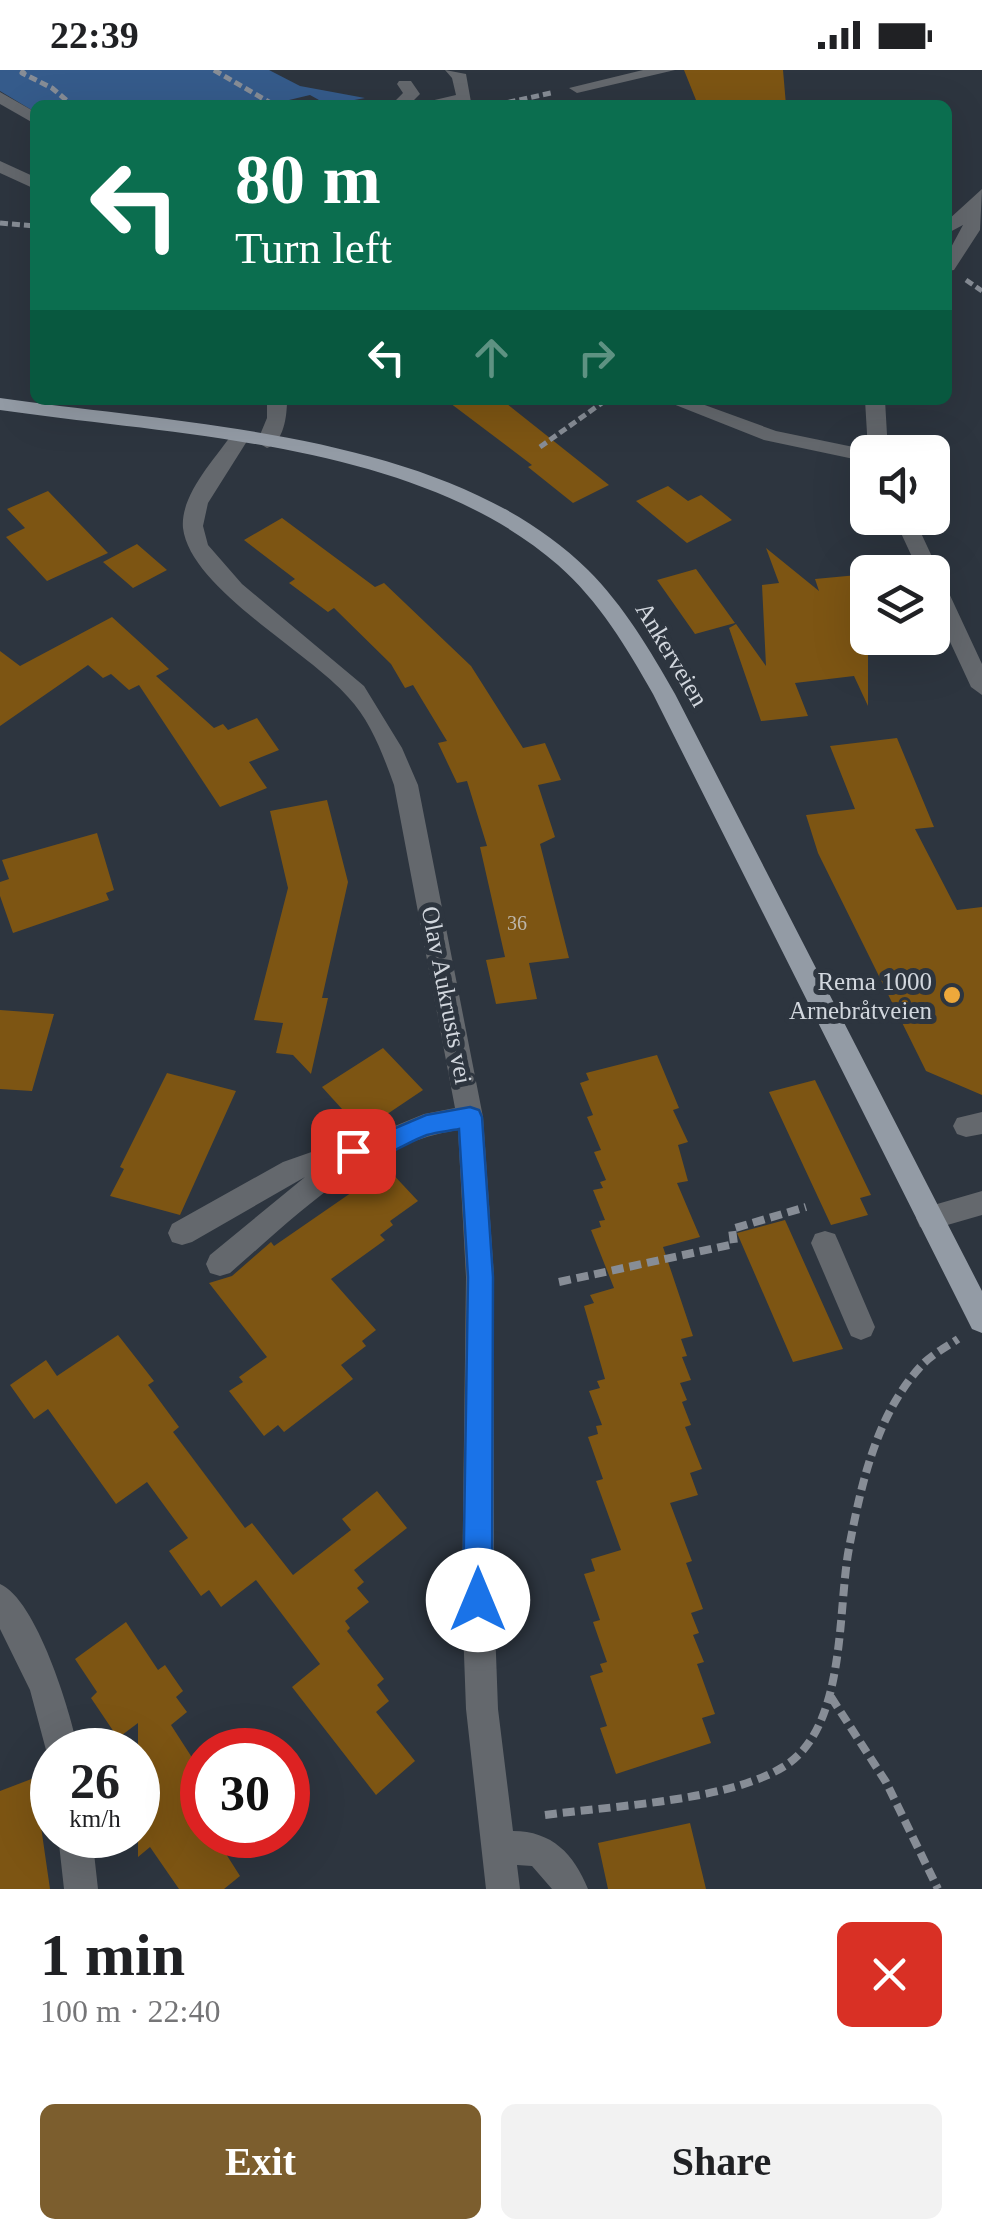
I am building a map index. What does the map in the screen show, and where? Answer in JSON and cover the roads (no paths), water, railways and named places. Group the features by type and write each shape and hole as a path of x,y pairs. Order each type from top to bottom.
{"main road":[{"name":"Ankerveien","path":"0,404 368,460 450,488 541,541 604,600 632,640 690,743 982,1320"}],"street":[{"path":"452,70 460,77 465,99 458,100"},
{"path":"577,88 668,70"},
{"path":"405,84 412,94 405,100"},
{"path":"0,97 30,116"},
{"path":"0,166 30,181"},
{"path":"952,258 977,201"},
{"path":"267,442 278,405"},
{"path":"687,405 771,436 850,452"},
{"path":"876,405 877,435"},
{"name":"Olav Aukrusts vei","path":"239,438 196,510 194,541 216,574 358,693 392,750 406,785 470,1117 480,1277 478,1600 482,1709 503,1889"},
{"path":"950,618 982,688"},
{"path":"220,1264 303,1195 374,1148 426,1125 470,1117"},
{"path":"182,1233 293,1168 331,1153 374,1148"},
{"path":"930,1218 982,1203"},
{"path":"825,1243 860,1327"},
{"path":"0,1600 34,1654 59,1728"},
{"path":"496,1836 554,1858 571,1889"},
{"path":"78,1858 81,1889"}],"place":[{"name":"Rema 1000 Arnebråtveien","path":"952,995"}]}
